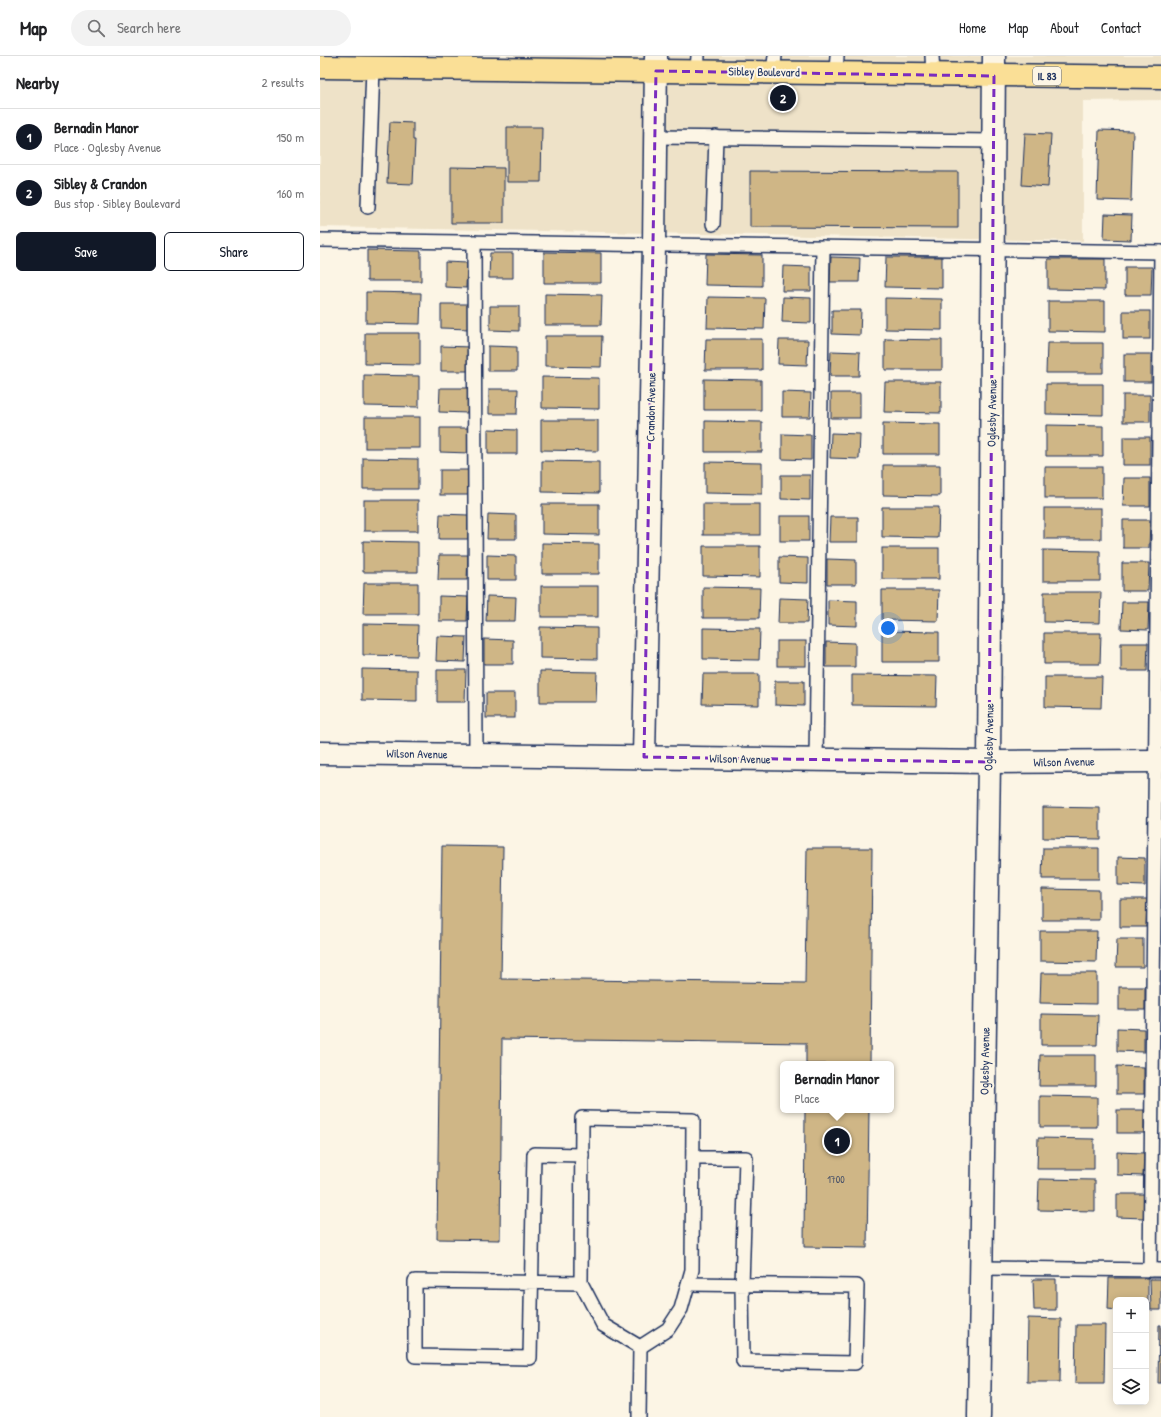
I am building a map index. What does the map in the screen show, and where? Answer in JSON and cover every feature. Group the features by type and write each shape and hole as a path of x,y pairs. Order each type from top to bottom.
{"main road":[{"name":"Sibley Boulevard","path":"320,67 373,68 422,62 932,65 994,66 1161,77"}],"street":[{"name":"Crandon Avenue","path":"644,757 656,63"},
{"name":"Oglesby Avenue","path":"979,1417 994,250 994,66"},
{"name":"Wilson Avenue","path":"320,753 988,762 1158,761"}],"lane":[{"path":"368,206 373,68"},
{"path":"655,137 994,141"},
{"path":"713,224 716,137"},
{"path":"320,240 1161,252 1156,1270 982,1268"},
{"path":"474,242 476,755"},
{"path":"816,760 822,247"},
{"path":"582,1118 693,1120 692,1270 681,1309 668,1329 640,1347 603,1325 581,1283 582,1118"},
{"path":"581,1283 530,1282 415,1281 415,1356 530,1358 530,1282 534,1154 582,1155"},
{"path":"688,1284 742,1285 857,1286 855,1363 743,1361 742,1285 746,1158 693,1158"},
{"path":"639,1417 640,1347"}],"highlighted area":[{"path":"656,71 994,76 989,762 644,757"}],"shaded area":[{"path":"320,56 1161,56 1161,100 1083,101 1083,241 320,227"}],"building":[{"path":"390,122 413,123 413,140 415,140 413,184 387,183"},
{"path":"507,127 542,127 541,182 507,182"},
{"path":"1099,130 1133,131 1131,201 1097,200"},
{"path":"1025,133 1051,134 1048,187 1022,185"},
{"path":"451,167 504,168 504,223 451,223"},
{"path":"750,171 958,172 958,228 750,227"},
{"path":"1105,214 1132,215 1131,240 1104,239"},
{"path":"367,250 421,251 421,281 367,281"},
{"path":"544,252 601,253 601,283 544,283"},
{"path":"490,253 513,253 513,278 489,278"},
{"path":"706,254 762,255 762,286 705,285"},
{"path":"831,257 860,258 859,282 830,282"},
{"path":"886,257 942,257 942,288 885,287"},
{"path":"1048,259 1105,259 1105,290 1048,289"},
{"path":"445,262 467,263 466,288 445,287"},
{"path":"783,266 811,267 811,291 782,291"},
{"path":"1125,267 1152,267 1151,295 1125,295"},
{"path":"366,292 421,293 420,324 366,323"},
{"path":"545,294 602,295 601,325 545,325"},
{"path":"708,297 765,298 764,329 707,328"},
{"path":"783,297 811,298 811,323 782,322"},
{"path":"885,298 942,299 942,330 885,329"},
{"path":"1048,301 1105,301 1105,332 1048,331"},
{"path":"441,304 470,304 470,329 441,328"},
{"path":"490,306 519,306 519,331 490,330"},
{"path":"832,310 861,310 860,335 832,334"},
{"path":"1123,311 1150,311 1150,339 1123,339"},
{"path":"365,333 420,333 420,365 365,364"},
{"path":"545,336 602,336 601,367 545,366"},
{"path":"706,339 762,339 762,370 705,370"},
{"path":"885,339 942,340 942,370 885,370"},
{"path":"779,340 808,340 807,365 778,364"},
{"path":"1047,343 1103,343 1103,373 1046,373"},
{"path":"441,346 470,347 470,371 441,371"},
{"path":"488,346 517,347 517,371 488,371"},
{"path":"831,351 860,352 859,376 830,376"},
{"path":"1124,354 1151,354 1151,382 1124,382"},
{"path":"364,375 419,376 419,407 364,406"},
{"path":"542,377 599,378 599,409 542,408"},
{"path":"704,379 761,380 761,410 704,410"},
{"path":"885,382 941,382 941,413 884,412"},
{"path":"1046,384 1103,384 1103,415 1046,414"},
{"path":"440,388 468,388 468,413 439,412"},
{"path":"489,389 518,389 517,414 489,414"},
{"path":"782,392 811,393 810,417 782,417"},
{"path":"831,393 860,393 860,418 831,418"},
{"path":"1123,395 1150,395 1150,422 1123,422"},
{"path":"365,417 420,417 420,448 365,448"},
{"path":"541,420 598,420 598,451 541,450"},
{"path":"705,421 762,422 762,452 705,452"},
{"path":"883,423 940,424 940,454 883,454"},
{"path":"1046,425 1103,426 1103,456 1046,456"},
{"path":"440,428 469,428 469,453 440,452"},
{"path":"488,429 517,430 517,454 488,454"},
{"path":"831,433 860,434 859,459 830,458"},
{"path":"782,434 811,435 811,460 782,459"},
{"path":"1123,437 1150,437 1150,465 1123,465"},
{"path":"363,458 418,459 418,489 363,489"},
{"path":"542,461 599,462 599,493 542,492"},
{"path":"705,462 762,463 762,494 705,493"},
{"path":"883,465 940,465 940,496 883,495"},
{"path":"1045,467 1102,467 1102,498 1045,498"},
{"path":"440,470 469,470 469,495 440,495"},
{"path":"781,475 810,475 810,500 781,499"},
{"path":"1124,478 1150,478 1150,506 1123,506"},
{"path":"364,500 418,500 418,531 364,531"},
{"path":"542,504 599,504 599,535 542,534"},
{"path":"703,504 760,504 760,535 703,535"},
{"path":"882,507 939,507 938,538 882,537"},
{"path":"1044,508 1101,508 1101,539 1044,539"},
{"path":"440,514 468,515 468,539 439,539"},
{"path":"488,514 516,515 516,539 487,539"},
{"path":"780,516 809,516 809,541 780,541"},
{"path":"830,517 858,517 858,542 829,542"},
{"path":"1123,520 1150,520 1149,548 1123,548"},
{"path":"363,541 418,542 418,572 363,572"},
{"path":"542,543 599,544 599,574 542,574"},
{"path":"703,546 760,546 760,577 703,576"},
{"path":"882,548 939,548 939,579 882,579"},
{"path":"1043,550 1100,551 1100,581 1043,581"},
{"path":"439,555 468,555 467,580 438,580"},
{"path":"487,555 516,556 516,580 487,580"},
{"path":"779,557 808,558 808,583 779,582"},
{"path":"827,559 856,560 856,584 827,584"},
{"path":"1122,563 1149,563 1148,591 1122,591"},
{"path":"364,583 418,583 418,614 363,614"},
{"path":"541,586 598,586 598,617 541,617"},
{"path":"703,587 760,588 759,618 703,618"},
{"path":"882,590 939,590 938,621 882,620"},
{"path":"1044,592 1101,592 1100,623 1044,622"},
{"path":"439,596 468,597 467,621 439,621"},
{"path":"487,596 516,597 515,621 486,621"},
{"path":"779,598 808,599 807,623 778,623"},
{"path":"828,600 857,601 857,626 828,625"},
{"path":"1122,602 1149,602 1148,630 1121,629"},
{"path":"363,624 418,625 417,656 363,655"},
{"path":"540,627 597,628 597,659 540,658"},
{"path":"703,628 760,629 759,660 703,659"},
{"path":"882,631 939,632 939,662 882,662"},
{"path":"1044,633 1101,633 1100,664 1044,664"},
{"path":"437,636 466,637 465,662 436,661"},
{"path":"484,639 513,640 513,664 484,664"},
{"path":"777,641 806,641 806,666 777,666"},
{"path":"826,642 855,643 855,667 826,667"},
{"path":"1121,643 1148,643 1147,671 1121,671"},
{"path":"362,669 417,670 417,701 362,700"},
{"path":"437,670 466,670 465,702 437,702"},
{"path":"540,671 597,672 596,702 540,702"},
{"path":"703,674 759,674 759,705 702,704"},
{"path":"852,675 937,676 936,706 852,705"},
{"path":"1045,677 1102,677 1101,708 1045,707"},
{"path":"775,681 804,681 804,706 775,705"},
{"path":"486,693 515,693 515,718 486,718"},
{"path":"1043,807 1100,808 1100,839 1043,838"},
{"path":"442,846 503,847 501,979 805,983 807,848 872,848 870,1061 806,1061 806,1043 502,1039 500,1240 437,1239"},
{"path":"1043,848 1099,848 1099,879 1042,879"},
{"path":"1118,857 1145,858 1145,886 1118,885"},
{"path":"1042,889 1099,890 1099,920 1042,920"},
{"path":"1120,899 1147,899 1146,927 1120,927"},
{"path":"1040,931 1097,931 1096,962 1040,961"},
{"path":"1117,939 1143,939 1143,967 1116,967"},
{"path":"1041,973 1097,973 1097,1004 1040,1003"},
{"path":"1119,987 1145,987 1145,1010 1119,1010"},
{"path":"1041,1014 1098,1015 1097,1045 1041,1045"},
{"path":"1117,1028 1144,1029 1144,1052 1117,1051"},
{"path":"1040,1055 1096,1055 1096,1086 1039,1086"},
{"path":"1117,1066 1144,1067 1144,1094 1117,1094"},
{"path":"1040,1096 1097,1097 1097,1127 1040,1127"},
{"path":"1117,1110 1144,1110 1144,1133 1117,1133"},
{"path":"805,1113 869,1113 867,1248 804,1247"},
{"path":"1038,1138 1094,1139 1094,1169 1037,1169"},
{"path":"1117,1152 1144,1153 1143,1176 1117,1175"},
{"path":"1039,1179 1095,1180 1095,1211 1038,1210"},
{"path":"1117,1194 1144,1194 1144,1218 1117,1217"},
{"path":"1109,1278 1148,1278 1148,1297 1113,1297 1113,1310 1108,1309"},
{"path":"1033,1279 1056,1279 1056,1310 1034,1310"},
{"path":"1150,1279 1161,1279 1161,1310 1151,1310"},
{"path":"1028,1318 1061,1319 1060,1382 1027,1382"},
{"path":"1076,1325 1105,1325 1104,1383 1075,1383"},
{"path":"1159,1325 1161,1325 1161,1383 1158,1383"}],"place":[{"name":"Sibley & Crandon","path":"783,98"},
{"name":"Bernadin Manor","path":"837,1141"}]}
